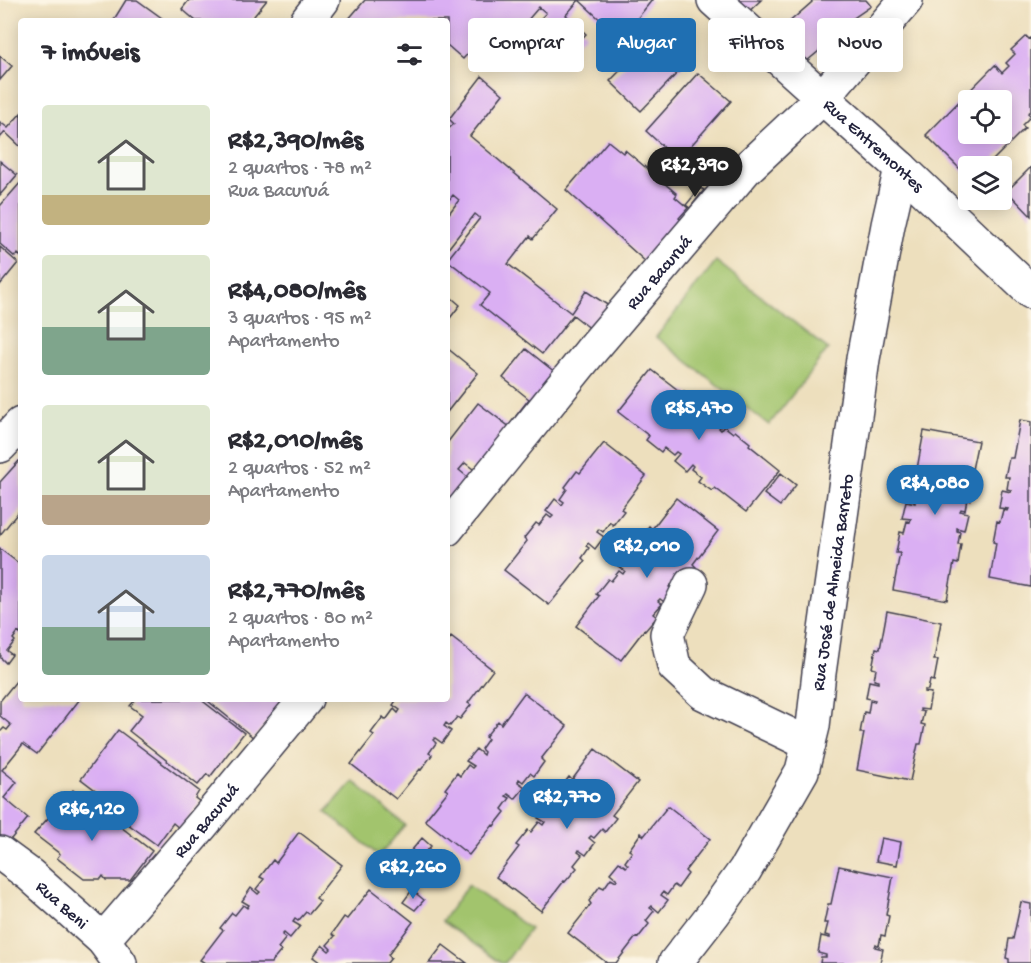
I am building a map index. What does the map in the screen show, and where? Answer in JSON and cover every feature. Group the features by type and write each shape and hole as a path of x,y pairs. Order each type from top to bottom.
{"street":[{"path":"309,18 323,0"},
{"name":"Rua Entremontes","path":"714,0 901,168 1031,292"},
{"name":"Rua Bacuruá","path":"450,524 590,352 745,170 823,97 906,0"},
{"name":"Rua José de Almeida Barreto","path":"675,963 751,860 802,771 813,726 863,359 901,168"},
{"path":"0,446 18,427"},
{"path":"691,584 667,634 674,666 703,693 809,744"},
{"name":"Rua Bacuruá","path":"111,951 202,825 304,702"},
{"name":"Rua Beni","path":"0,853 30,875 111,951"}],"green space":[{"path":"716,261 828,349 769,425 656,337"},
{"path":"353,781 405,825 379,856 326,812"},
{"path":"468,885 530,929 505,963 501,963 442,921"}],"building":[{"path":"126,0 137,0 162,18 115,18"},
{"path":"189,0 267,0 252,18 192,18 182,9"},
{"path":"365,0 579,0 566,15 569,18 541,18 546,13 539,7 530,18 468,18 468,54 463,59 450,48 450,18 350,18"},
{"path":"579,0 652,0 638,18 598,18"},
{"path":"726,0 761,0 744,16"},
{"path":"811,0 866,0 871,6 854,18 817,18 817,53 807,61 805,59 805,18 794,18 812,2"},
{"path":"1026,36 1031,38 1031,111 1028,113 1031,116 1022,125 1025,128 1012,141 1012,90 970,90 995,65 1002,73 1009,66 1006,63 1015,54 1011,50"},
{"path":"0,56 12,66 0,80"},
{"path":"619,72 678,72 641,111 610,81"},
{"path":"698,73 731,101 678,160 646,131"},
{"path":"482,76 503,94 470,136 557,209 533,239 530,236 508,264 571,313 586,291 609,306 591,329 573,315 542,354 480,305 490,293 450,262 450,256 480,218 475,214 450,246 450,212 459,200 453,195 450,198 450,127 454,124 450,118"},
{"path":"958,103 958,144 1009,144 997,156 958,156 958,167 926,135"},
{"path":"18,116 18,144 5,132 0,138 0,122 8,128"},
{"path":"608,141 623,153 625,150 677,194 675,197 688,208 679,218 682,220 647,263 566,190"},
{"path":"0,161 17,175 0,195"},
{"path":"1031,167 1031,216 1012,196 1012,186"},
{"path":"18,185 18,254 15,257 0,244 0,206"},
{"path":"700,188 704,190 690,208 686,205"},
{"path":"0,247 18,263 0,285"},
{"path":"450,297 460,305 450,318"},
{"path":"526,349 556,373 523,422 516,416 529,399 503,378"},
{"path":"450,350 478,373 450,408"},
{"path":"652,370 682,393 684,391 700,403 697,405 707,413 704,416 706,418 711,412 724,422 719,428 721,430 724,426 733,433 735,431 780,470 746,512 715,488 712,491 698,481 701,477 691,469 693,466 691,464 685,471 673,461 679,454 676,452 673,455 664,448 661,452 646,440 649,436 618,412"},
{"path":"478,403 511,428 477,472 465,463 459,470 470,479 450,504 450,439"},
{"path":"1020,420 1031,422 1031,587 990,579 997,521 1000,522 1003,510 1008,509 999,508 1002,490 1011,492 1007,489 1009,477 1005,477 1009,458 1013,458"},
{"path":"924,431 978,441 970,479 974,480 970,500 967,499 965,510 960,511 968,513 964,530 957,528 960,532 958,544 961,544 958,564 954,563 947,600 893,590 900,553 896,553 900,532 904,533 907,521 910,522 911,519 902,518 906,501 915,503 915,500 911,500 913,488 909,487 912,468 917,469"},
{"path":"604,443 646,476 621,509 624,511 613,525 610,522 603,532 599,529 597,532 604,537 595,549 588,543 586,546 589,548 582,558 585,561 549,605 504,570 527,541 524,538 536,523 539,525 547,515 551,518 553,516 546,511 555,499 562,505 564,502 560,499 567,489 565,487 577,471 580,473"},
{"path":"18,462 18,513 0,535 0,482"},
{"path":"781,473 796,485 780,506 764,494"},
{"path":"676,498 718,531 693,564 696,567 685,581 669,587 676,592 667,604 660,599 658,601 662,604 653,614 657,617 621,660 576,626 599,596 596,594 608,579 611,581 619,571 623,574 625,571 618,566 627,554 634,560 636,558 632,554 640,544 637,543 649,526 652,529"},
{"path":"0,549 18,563 18,632 13,639 15,641 7,651 12,655 6,663 0,655"},
{"path":"887,611 941,622 934,660 938,660 934,681 930,680 928,690 924,690 924,692 931,693 928,710 920,709 924,712 921,724 925,725 921,744 918,744 910,781 857,770 864,733 860,733 864,712 868,713 870,701 875,700 866,698 869,681 878,683 874,680 876,669 872,668 876,648 880,649"},
{"path":"450,638 493,670 468,703 471,705 460,719 457,717 450,726 446,723 444,726 451,731 442,743 435,738 433,740 436,743 429,753 432,755 396,799 351,764 374,735 371,733 383,717 386,720 394,709 398,713 400,710 393,705 395,702 450,702"},
{"path":"18,679 18,702 78,702 37,754 23,744 2,770 17,782 4,798 28,818 7,844 0,838 0,732 4,728 7,730 11,725 0,716 0,701"},
{"path":"524,693 567,726 541,759 544,762 534,776 530,773 523,782 519,779 518,782 525,787 515,799 508,794 506,796 510,798 502,809 505,812 469,855 425,820 448,791 445,789 457,773 460,776 468,765 472,768 474,766 466,761 476,749 483,755 484,752 481,749 488,739 485,737 498,721 501,724"},
{"path":"133,702 204,702 244,733 210,777 207,774 198,785 129,731 142,715 130,706"},
{"path":"209,702 282,702 254,738"},
{"path":"118,730 199,791 195,798 200,802 180,829 173,823 157,845 128,824 132,818 81,779"},
{"path":"595,749 638,782 612,815 616,818 605,832 602,829 594,838 591,836 589,838 595,843 586,855 579,850 578,852 582,855 574,865 577,868 541,911 496,877 519,847 516,845 528,830 531,832 539,822 543,825 545,822 538,818 547,805 554,811 556,809 552,806 560,796 556,794 569,777 572,780"},
{"path":"73,790 152,851 130,880 106,880 103,876 101,879 84,879 57,858 60,854 34,834"},
{"path":"668,806 710,839 685,871 688,874 678,888 674,885 667,895 663,892 661,895 668,900 659,912 652,906 650,908 654,911 646,921 649,924 638,938 636,937 616,963 607,963 568,933 591,904 589,901 600,886 604,888 611,878 616,881 617,879 610,873 619,862 626,867 628,865 625,862 632,852 629,850 641,833 644,836"},
{"path":"299,832 342,865 316,898 320,901 309,914 306,912 298,921 295,919 293,922 300,926 290,938 284,933 282,935 286,938 278,948 281,951 271,963 205,963 200,960 223,930 220,928 232,913 235,915 243,905 247,908 249,905 242,901 251,888 258,894 260,892 256,889 264,879 260,877 273,860 276,863"},
{"path":"422,838 431,846 420,859 411,851"},
{"path":"881,838 901,842 897,865 876,861"},
{"path":"839,866 893,877 886,915 889,916 885,936 881,935 879,946 876,944 875,947 883,949 880,963 820,963 821,957 826,957 818,953 821,936 830,938 825,935 828,923 824,923 828,904 831,904"},
{"path":"371,889 413,922 388,955 391,958 387,963 321,963 313,957 322,945 329,951 331,949 327,945 335,936 332,934 344,917 347,919"},
{"path":"412,890 424,900 415,910 403,902"},
{"path":"1021,902 1031,904 1031,963 1009,963 1009,959 1006,958 1009,939 1013,939"},
{"path":"443,945 467,963 429,963"}]}
